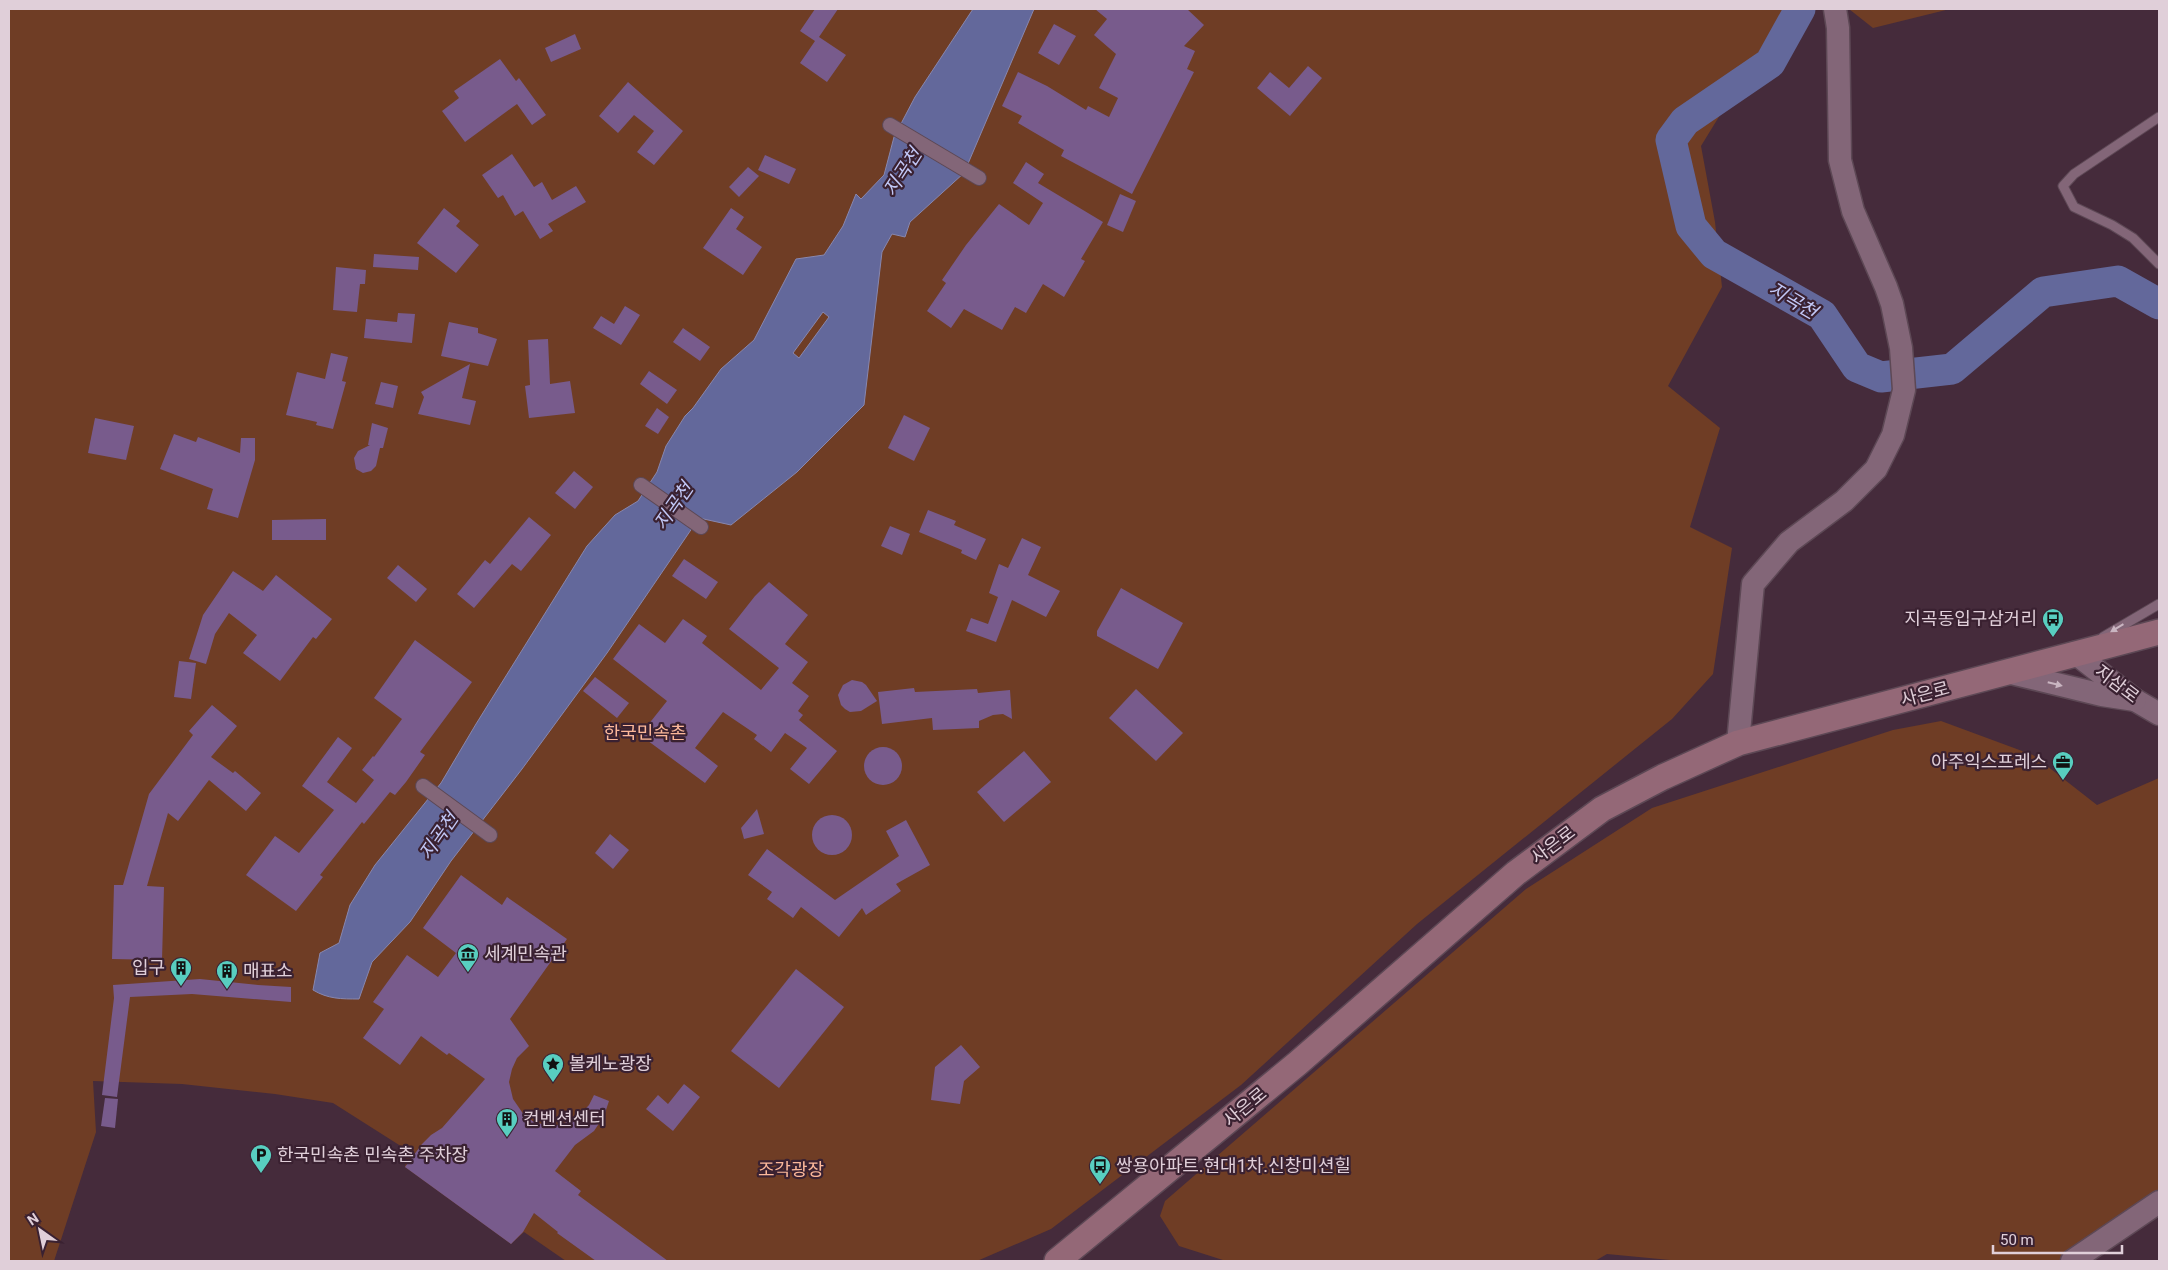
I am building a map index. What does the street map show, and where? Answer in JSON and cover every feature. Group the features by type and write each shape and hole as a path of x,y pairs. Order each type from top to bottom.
{"main road":[{"name":"사은로","path":"1057,1261 1298,1063 1516,873 1602,809 1663,777 1738,743 2159,632"}],"street":[{"path":"1738,743 1753,584 1789,542 1844,501 1876,469 1893,435 1904,390 1901,348 1892,304 1853,211 1840,160 1838,28 1835,9"},
{"path":"890,125 980,178"},
{"path":"641,485 702,527"},
{"name":"지삼로","path":"2075,654 2135,700 2159,714"},
{"path":"2007,672 2102,695 2135,700"},
{"path":"423,786 490,835"},
{"path":"2072,1261 2159,1202"}],"lane":[{"path":"2159,117 2074,174 2063,186 2074,207 2112,225 2133,238 2159,264"},
{"path":"2075,654 2159,604"}],"green space":[{"name":"한국민속촌","path":"9,9 1785,9 1701,146 1715,222 1722,287 1668,386 1720,428 1690,527 1732,548 1713,674 1672,719 1417,924 1241,1085 1051,1229 977,1261 566,1261 524,1232 511,1244 405,1167 407,1150 333,1103 275,1094 182,1084 93,1081 96,1132 54,1261 9,1261"},
{"path":"1849,9 1950,9 1873,28"},
{"path":"1941,721 2033,755 2097,805 2159,778 2159,1195 2064,1261 1670,1260 1607,1254 1595,1261 1226,1261 1179,1246 1160,1216 1165,1201 1526,889 1652,808 1893,730"}],"water":[{"path":"973,9 1034,9 964,173 910,222 905,237 892,234 882,252 864,405 797,472 731,525 699,518 607,653 522,769 451,861 410,922 372,962 359,999 335,998 313,990 320,953 339,943 350,905 375,865 441,783 587,546 615,515 638,501 657,472 666,446 685,416 721,369 754,340 796,259 824,255 843,226 856,194 861,199 884,175 894,137 915,97","holes":["823,312 829,317 799,358 793,353"]}],"building":[{"path":"815,9 838,9 819,37 846,55 827,82 800,63 815,41 800,31"},
{"path":"1095,9 1187,9 1204,25 1184,46 1195,51 1187,69 1194,72 1132,194 1061,156 1064,150 1018,123 1022,116 1002,106 1018,72 1047,86 1086,110 1088,106 1109,117 1118,98 1099,88 1116,54 1094,35 1107,19"},
{"path":"1054,24 1076,36 1059,65 1038,53"},
{"path":"575,34 581,49 551,62 545,48"},
{"path":"500,59 516,81 519,78 546,115 532,125 517,104 465,142 442,111 459,98 454,91"},
{"path":"1308,66 1322,78 1290,116 1257,88 1270,72 1289,88"},
{"path":"628,82 683,131 654,165 637,152 654,131 634,115 618,133 599,116"},
{"path":"512,154 534,187 542,182 552,200 576,186 586,202 548,224 553,231 540,239 523,211 515,216 503,195 498,198 482,175"},
{"path":"765,155 796,169 789,184 758,170"},
{"path":"1026,162 1044,174 1038,183 1103,222 1081,259 1085,261 1064,297 1043,284 1026,313 1015,307 1002,330 964,309 951,328 927,311 946,283 942,280 966,245 999,204 1029,225 1043,203 1013,183"},
{"path":"748,167 759,176 739,197 729,187"},
{"path":"1120,194 1136,201 1123,232 1107,225"},
{"path":"444,208 460,221 456,226 479,245 456,273 417,243"},
{"path":"731,208 744,217 736,229 762,247 743,275 703,248"},
{"path":"374,254 419,257 418,270 373,267"},
{"path":"336,267 366,270 365,284 360,284 357,312 333,310"},
{"path":"625,306 640,315 621,345 593,328 601,316 614,324"},
{"path":"398,313 415,314 412,343 364,338 366,319 397,322"},
{"path":"449,322 478,328 478,333 497,339 488,366 441,356"},
{"path":"683,328 710,347 700,361 673,342"},
{"path":"548,339 550,384 570,381 575,413 529,418 525,386 530,385 528,340"},
{"path":"331,353 348,357 342,381 346,382 333,429 316,425 317,422 286,415 297,372 325,379"},
{"path":"470,364 462,398 476,401 470,425 418,414 424,397 421,392"},
{"path":"649,371 677,390 667,404 640,384"},
{"path":"381,382 398,386 393,408 375,404"},
{"path":"657,408 669,417 658,434 645,426"},
{"path":"904,415 930,428 914,461 888,448"},
{"path":"95,418 134,426 126,460 88,453"},
{"path":"372,423 388,428 383,448 380,448 376,466 371,471 363,473 356,469 354,458 358,451 370,445 368,445"},
{"path":"174,434 196,442 198,437 240,453 241,438 255,438 255,460 238,518 207,509 213,489 160,469"},
{"path":"574,471 593,487 575,509 555,493"},
{"path":"928,510 956,521 954,525 986,539 976,560 961,553 962,550 919,532"},
{"path":"529,517 551,535 521,571 512,564 474,608 457,594 485,560 490,564"},
{"path":"326,519 326,540 272,540 272,520"},
{"path":"890,526 910,534 902,555 881,546"},
{"path":"1022,538 1041,547 1028,575 1060,591 1046,617 1012,600 996,642 966,631 971,618 988,624 998,597 989,593 999,564 1008,568"},
{"path":"684,559 718,582 706,599 672,576"},
{"path":"398,565 427,589 416,602 387,578"},
{"path":"233,571 263,591 276,575 332,619 316,639 313,637 280,681 243,653 257,635 229,613 215,634 206,664 189,659 203,615"},
{"path":"769,582 808,615 785,644 808,662 792,683 809,696 798,711 803,715 799,720 837,751 809,784 790,769 807,748 785,733 771,752 754,739 757,735 723,712 695,748 718,766 705,783 640,735 667,701 613,659 639,624 665,643 683,619 707,636 702,643 761,690 779,668 729,629 755,596"},
{"path":"1121,588 1183,623 1158,669 1097,636 1097,631"},
{"path":"415,640 472,682 420,752 425,755 406,782 395,795 390,792 364,824 362,822 320,875 323,877 296,911 246,875 275,836 299,853 334,810 302,786 338,737 352,748 327,782 356,803 374,780 362,770 402,719 374,698"},
{"path":"179,661 196,663 191,699 174,697"},
{"path":"595,677 629,703 617,718 583,691"},
{"path":"852,680 866,685 877,701 861,711 850,712 845,709 841,705 838,695 843,685"},
{"path":"914,688 915,692 977,689 978,693 1010,690 1012,719 1003,714 993,715 979,721 979,728 933,730 932,718 882,724 878,692"},
{"path":"1136,689 1183,733 1156,761 1109,718"},
{"path":"212,705 237,726 211,757 233,773 235,771 261,793 246,811 209,780 178,821 168,813 147,886 164,887 162,960 112,959 114,885 123,885 149,794 193,735 189,731"},
{"path":"883,747 897,752 902,766 897,780 883,785 869,780 864,766 869,752"},
{"path":"1024,751 1051,782 1004,822 977,792"},
{"path":"757,809 764,834 744,839 741,828"},
{"path":"832,815 846,821 852,835 846,849 832,855 818,849 812,835 818,821"},
{"path":"906,820 930,865 896,884 901,891 866,915 862,908 839,937 801,907 793,918 767,899 772,892 748,875 767,849 835,900 899,856 886,831"},
{"path":"610,834 629,850 613,869 595,853"},
{"path":"461,875 502,905 507,897 567,939 510,1019 529,1046 517,1058 512,1069 509,1082 513,1099 524,1115 534,1122 546,1125 558,1125 576,1119 589,1105 594,1095 609,1101 604,1116 594,1131 575,1145 555,1171 581,1191 578,1195 668,1261 596,1261 557,1233 534,1213 523,1232 511,1244 405,1167 422,1144 442,1128 485,1079 449,1053 447,1055 421,1036 400,1065 363,1038 384,1009 373,1002 407,955 438,977 456,953 423,928"},
{"path":"796,969 844,1007 779,1088 731,1051"},
{"path":"200,979 291,987 291,1002 192,994 130,997 117,1097 102,1095 114,998 113,985"},
{"path":"961,1045 980,1067 964,1081 960,1104 931,1100 935,1067"},
{"path":"684,1084 700,1097 673,1131 646,1109 658,1095 668,1104"},
{"path":"105,1098 118,1099 115,1128 101,1126"}],"waterway":[{"name":"지곡천","path":"1800,9 1770,63 1685,121 1671,140 1691,226 1714,254 1822,315 1857,367 1881,377 1952,369 2043,292 2118,281 2159,304"}],"place":[{"name":"지곡동입구삼거리","path":"2053,638"},
{"name":"아주익스프레스","path":"2063,781"},
{"name":"세계민속관","path":"468,973"},
{"name":"입구","path":"181,987"},
{"name":"매표소","path":"227,990"},
{"name":"볼케노광장","path":"553,1083"},
{"name":"컨벤션센터","path":"507,1138"},
{"name":"한국민속촌 민속촌 주차장","path":"261,1174"},
{"name":"쌍용아파트.현대1차.신창미션힐","path":"1100,1185"}],"park label":[{"name":"조각광장","path":"791,1170"}]}
